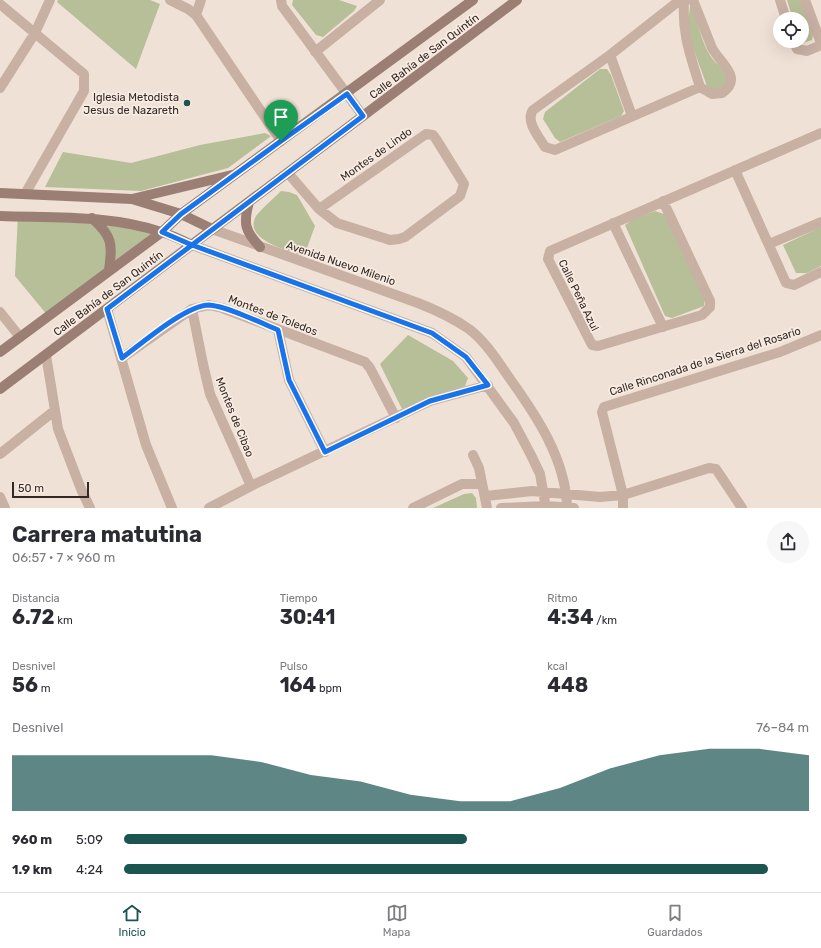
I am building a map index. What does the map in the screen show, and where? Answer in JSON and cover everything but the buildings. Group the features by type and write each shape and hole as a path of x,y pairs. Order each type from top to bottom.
{"street":[{"path":"0,88 36,33 50,0"},
{"path":"170,0 188,9 196,16 281,141"},
{"path":"196,16 201,0"},
{"path":"280,0 282,6 363,116"},
{"path":"315,52 370,4 380,0"},
{"name":"Calle Bahía de San Quintín","path":"0,352 162,232 181,214 238,174 473,0"},
{"name":"Calle Bahía de San Quintín","path":"0,389 517,0"},
{"path":"680,0 610,55 533,110 530,114 530,120 545,147 552,150 700,87"},
{"path":"684,0 683,19 685,38 700,87 712,94 722,93 730,86 731,76 726,65 716,56 693,0"},
{"path":"780,0 784,12"},
{"path":"798,48 804,51 821,44 805,0"},
{"path":"0,4 84,74 84,91 25,194"},
{"path":"610,55 632,116"},
{"name":"Calle Peña Azul","path":"663,201 710,301 710,307 705,314 663,328 598,346 592,346 548,259 548,254 552,250 663,201 821,133"},
{"name":"Montes de Lindo","path":"288,173 319,209 337,223 390,240 399,239 460,196 464,184 433,135 426,134 319,209"},
{"path":"735,170 786,284 794,285 821,272"},
{"path":"132,200 238,174"},
{"name":"Avenida Nuevo Milenio","path":"0,193 132,200 181,214 212,229 441,312 470,330 494,356 547,435 567,494 570,508"},
{"path":"249,202 245,220 246,228 260,247"},
{"path":"0,216 92,218 141,226 162,232 192,245 432,333 466,357 488,385 514,423 532,455 544,491 546,507"},
{"path":"92,218 102,227 110,240 112,253 109,270"},
{"path":"769,244 821,222"},
{"path":"613,223 663,328"},
{"name":"Montes de Toledos","path":"122,358 179,316 192,309 209,305 222,308 365,362 370,368 396,418"},
{"path":"107,309 146,445 172,508"},
{"name":"Montes de Cibao","path":"192,309 210,394 251,486"},
{"path":"0,312 20,337"},
{"path":"278,330 289,380 325,452"},
{"name":"Calle Rinconada de la Sierra del Rosario","path":"624,508 602,412 604,407 780,352 821,335"},
{"path":"46,355 58,429 78,482 90,508"},
{"path":"209,508 251,486 430,401 488,385"},
{"path":"0,454 54,411"},
{"path":"473,455 479,468 486,496 487,508"},
{"path":"486,496 544,491 600,497 622,495 709,468 716,469 742,508"},
{"path":"413,508 462,484 482,484"},
{"path":"0,497 5,508"},
{"path":"501,508 570,508"}],"green space":[{"path":"58,0 150,0 160,4 136,69 57,2"},
{"path":"293,0 339,0 357,6 354,11 323,37 316,35 292,5"},
{"path":"787,0 801,0 805,12 791,12"},
{"path":"690,5 693,8 707,50 717,64 724,69 728,83 719,91 708,89 691,42 688,24"},
{"path":"809,23 813,35 812,40 809,41"},
{"path":"600,69 607,69 611,75 624,111 621,116 560,142 555,138 543,119 545,112"},
{"path":"265,133 271,136 228,168 141,191 45,187 63,152 131,163 200,145"},
{"path":"281,191 297,195 315,226 304,256 270,244 256,233 254,226 256,216"},
{"path":"655,211 664,214 705,298 704,306 672,318 665,316 625,225 632,220"},
{"path":"18,214 92,218 158,235 48,316 15,276"},
{"path":"821,227 821,266 807,273 796,273 783,245"},
{"path":"408,335 453,361 468,378 465,386 402,409 380,364"},
{"path":"472,493 476,498 477,508 433,508 464,494"}],"place":[{"name":"Iglesia Metodista Jesus de Nazareth","path":"187,103"}],"route":[{"path":"281,141 238,174 181,214 162,232 192,245 107,309 122,358 179,316 192,309 209,305 222,308 278,330 289,380 325,452 430,401 488,385 466,357 432,333 192,245 363,116 347,94 281,141"}]}
